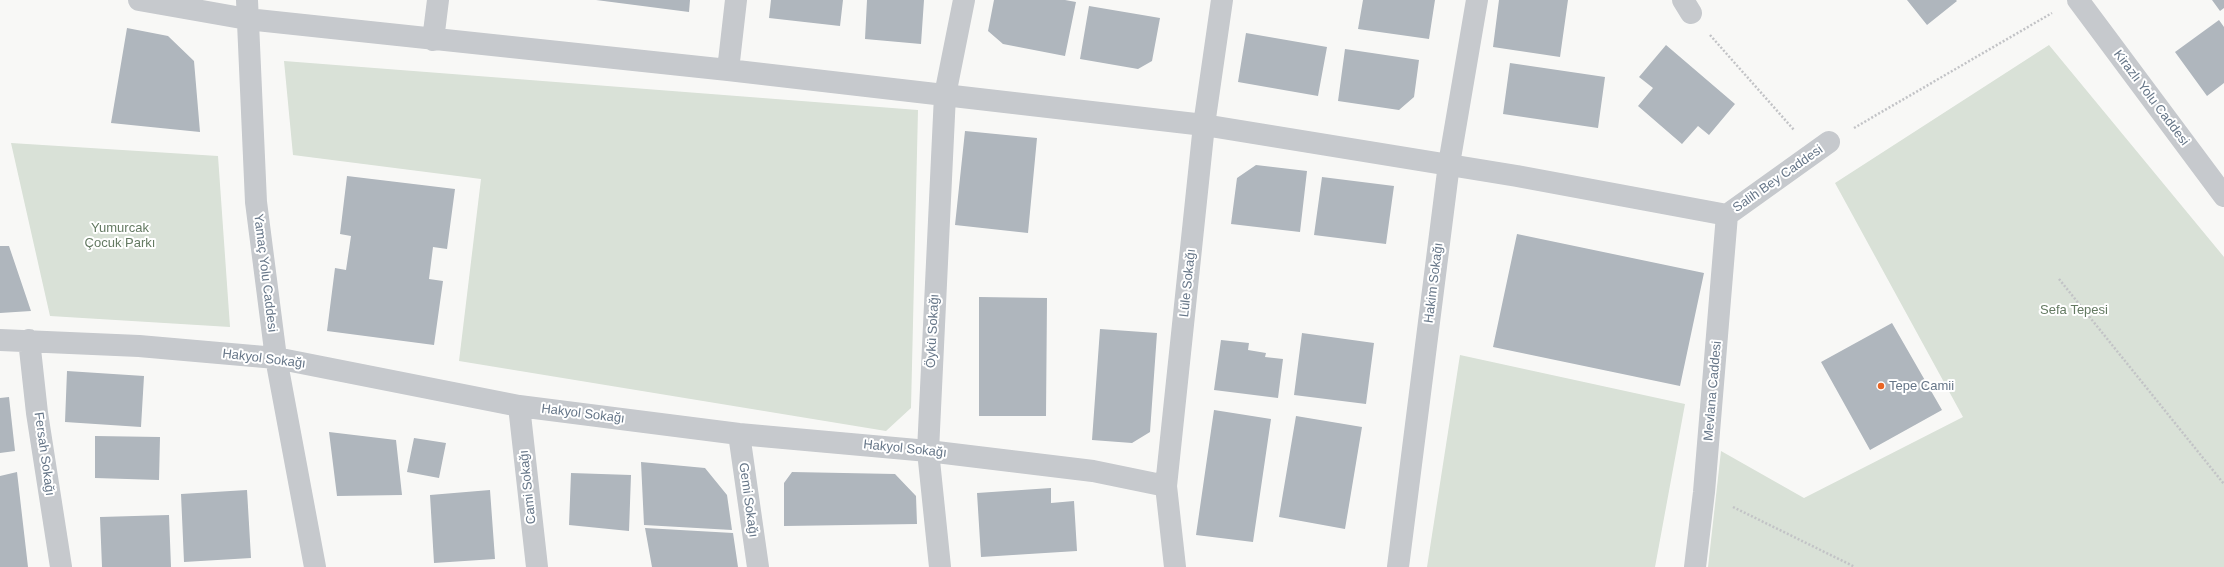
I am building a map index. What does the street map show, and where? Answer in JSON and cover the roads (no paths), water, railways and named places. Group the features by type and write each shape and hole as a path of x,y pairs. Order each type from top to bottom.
{"street":[{"path":"139,0 247,10 434,40 728,70 1204,125 1449,164 1727,215"},
{"path":"434,40 438,0"},
{"path":"728,70 736,0"},
{"name":"Öykü Sokağı","path":"940,567 928,450 945,95 964,0"},
{"name":"Lüle Sokağı","path":"1175,567 1166,486 1204,125 1222,0"},
{"name":"Hakim Sokağı","path":"1398,567 1449,164 1477,0"},
{"name":"Kirazlı Yolu Caddesi","path":"2078,0 2224,196"},
{"name":"Yamaç Yolu Caddesi","path":"247,10 256,202 276,358 315,567"},
{"name":"Salih Bey Caddesi","path":"1727,215 1822,148"},
{"name":"Mevlana Caddesi","path":"1695,567 1704,492 1727,215"},
{"name":"Hakyol Sokağı","path":"0,340 29,340 139,346 276,358 519,406 739,434 928,450 1093,471 1166,486"},
{"name":"Fersah Sokağı","path":"29,340 37,413 61,567"},
{"name":"Cami Sokağı","path":"519,406 536,567"},
{"name":"Gemi Sokağı","path":"739,434 758,567"}],"place":[{"name":"Tepe Camii","path":"1881,386"}],"park label":[{"name":"Yumurcak Çocuk Parkı","path":"120,236"},
{"name":"Sefa Tepesi","path":"2074,310"}]}
